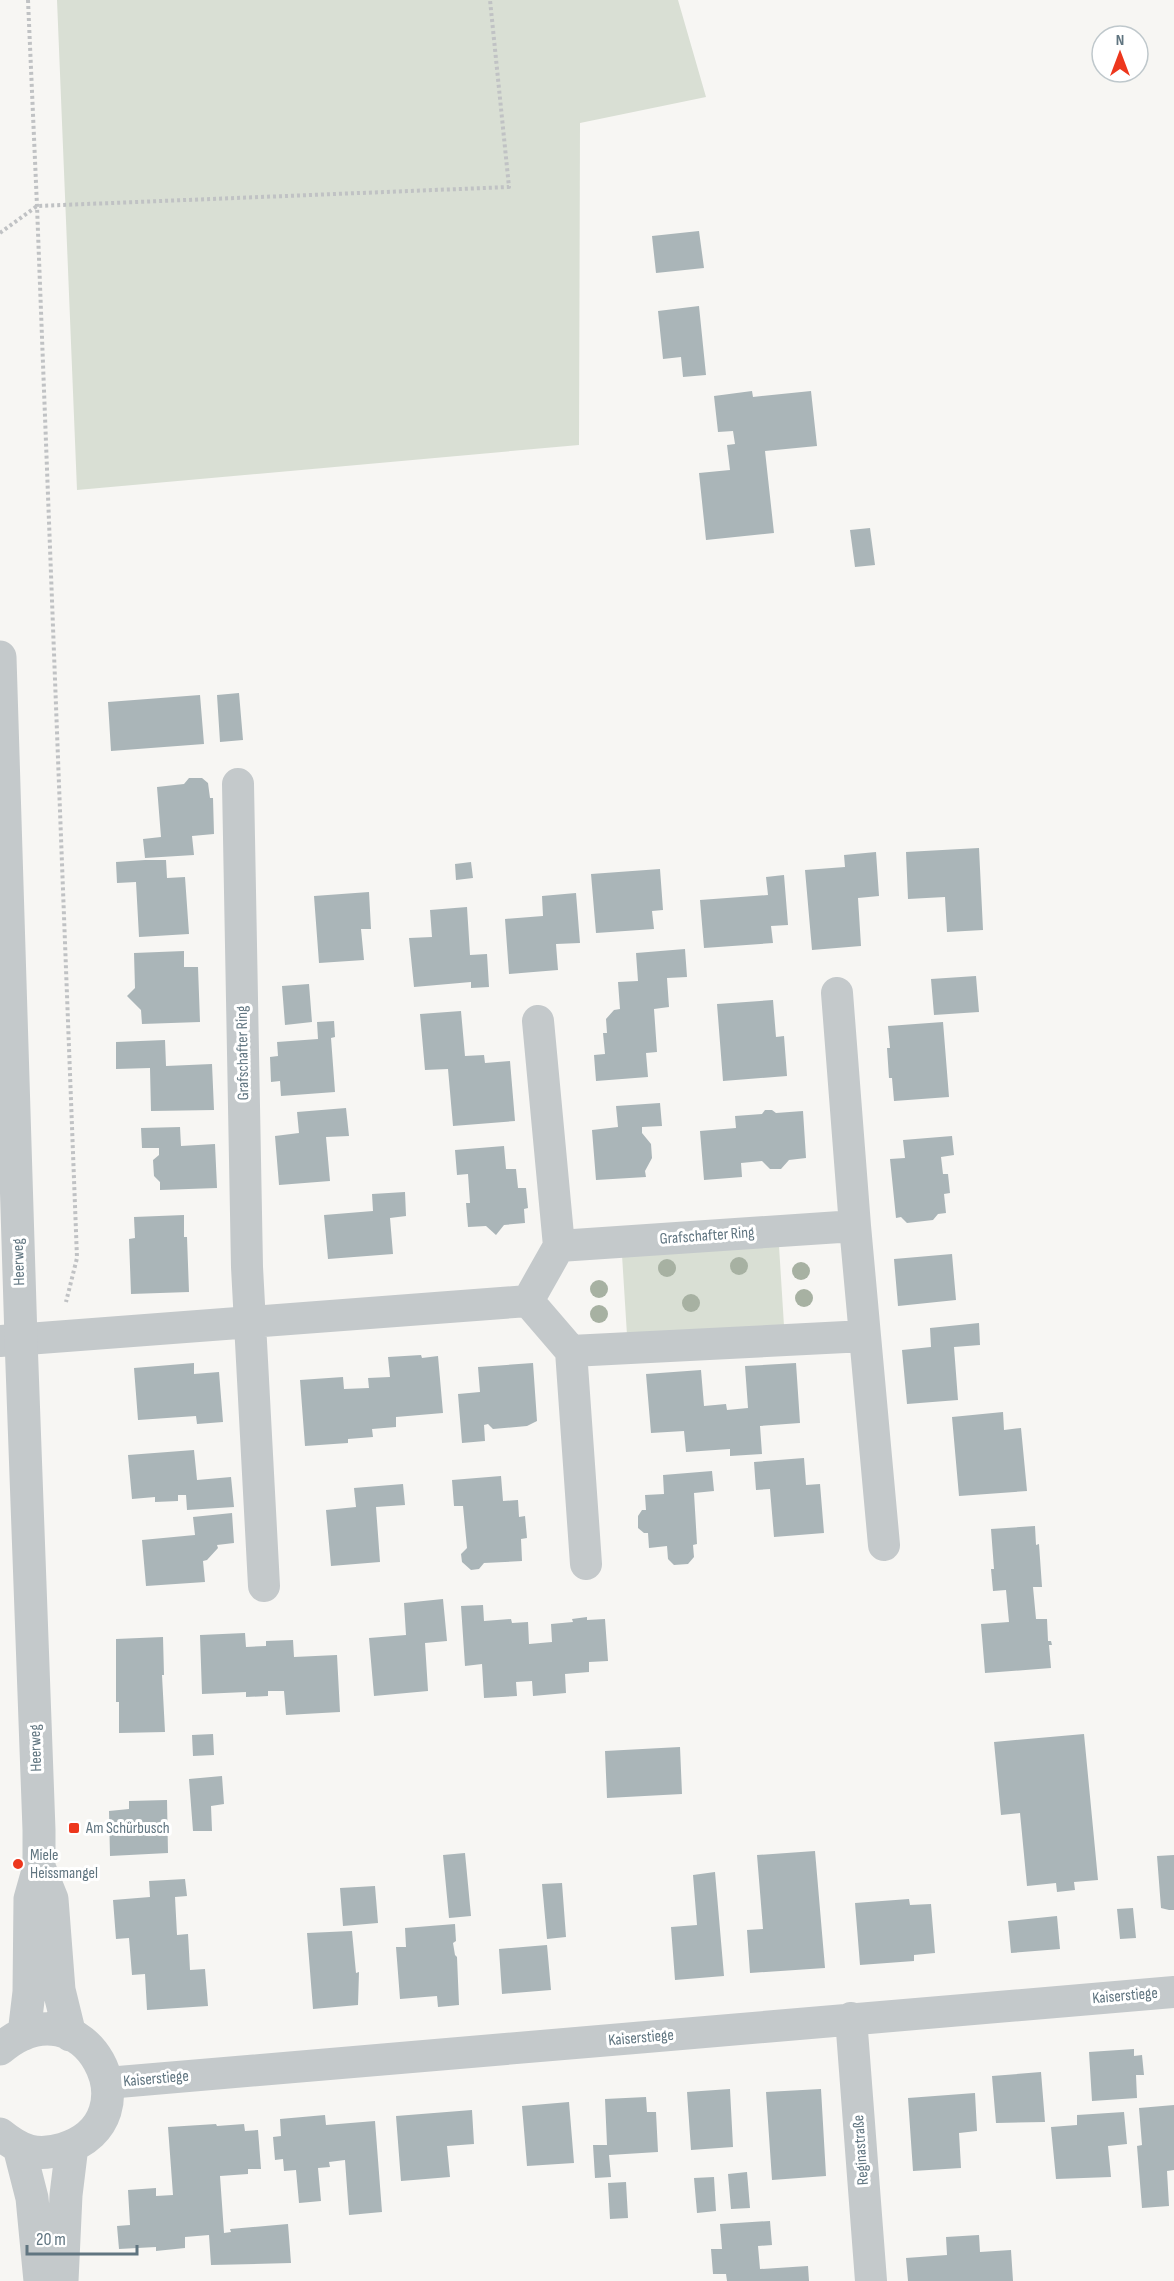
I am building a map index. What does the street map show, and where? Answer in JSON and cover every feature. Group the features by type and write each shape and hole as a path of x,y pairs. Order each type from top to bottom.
{"street":[{"name":"Heerweg","path":"0,657 10,1340 39,1867 30,1899 29,1992 12,2042"},
{"name":"Grafschafter Ring","path":"238,784 247,1255 264,1586"},
{"path":"837,993 855,1226 884,1545"},
{"path":"528,1301 559,1246 538,1021"},
{"name":"Grafschafter Ring","path":"559,1246 855,1226"},
{"path":"10,1340 528,1301"},
{"path":"528,1301 571,1351 586,1564"},
{"path":"571,1351 865,1336"},
{"name":"Heerweg","path":"39,1867 52,1899 59,1990 70,2035"},
{"name":"Kaiserstiege","path":"107,2083 493,2052 851,2018 1174,1992"},
{"name":"Reginastraße","path":"851,2018 870,2281"},
{"path":"10,2140 32,2153 54,2152 72,2146 95,2130 106,2108 107,2083 102,2066 93,2051 79,2039 70,2035 46,2030 12,2042"},
{"path":"10,2140 32,2198 40,2281"},
{"path":"62,2281 66,2195 72,2146"}],"path":[{"path":"28,0 38,206 77,1258 57,1337"},
{"path":"0,233 38,206 509,187 490,0"}],"shaded area":[{"path":"57,0 678,0 706,97 580,123 579,445 77,490"},
{"path":"779,1246 784,1326 627,1335 622,1255"}],"building":[{"path":"699,231 704,268 656,273 652,236"},
{"path":"699,306 706,375 683,377 681,357 663,359 658,311"},
{"path":"752,391 753,397 811,391 817,446 765,451 774,533 706,540 699,473 730,470 727,445 735,444 733,431 718,432 714,396"},
{"path":"870,528 875,565 855,567 850,530"},
{"path":"239,693 243,740 220,742 217,695"},
{"path":"200,695 204,744 111,751 108,702"},
{"path":"189,778 202,778 208,783 210,798 213,798 214,834 192,836 194,855 145,858 143,839 161,837 157,787 184,784"},
{"path":"979,848 983,930 947,932 945,897 908,899 906,852"},
{"path":"876,852 879,896 858,898 861,946 812,950 805,870 845,867 844,855"},
{"path":"166,860 167,878 185,877 189,934 139,937 136,882 117,883 116,862"},
{"path":"471,862 473,878 456,880 455,864"},
{"path":"660,869 663,910 652,911 654,929 596,933 591,874"},
{"path":"784,875 788,925 771,926 773,943 704,948 700,900 768,895 766,877"},
{"path":"369,892 371,929 361,929 364,960 319,963 314,896"},
{"path":"576,893 580,943 556,944 558,970 509,974 505,919 543,916 542,896"},
{"path":"467,907 470,955 487,954 489,987 471,988 471,982 414,987 409,938 432,937 430,910"},
{"path":"685,949 687,977 667,978 669,1007 654,1009 657,1052 646,1053 648,1077 596,1081 594,1055 605,1054 603,1033 607,1033 606,1019 614,1010 620,1009 618,982 638,981 636,953"},
{"path":"184,951 184,967 198,967 200,1022 142,1024 141,1010 127,996 135,988 134,953"},
{"path":"976,976 979,1012 934,1015 931,979"},
{"path":"309,984 312,1022 285,1025 282,986"},
{"path":"773,1000 776,1037 784,1036 787,1076 723,1081 717,1004"},
{"path":"461,1011 465,1056 484,1055 485,1063 510,1061 515,1121 453,1126 448,1069 425,1070 420,1014"},
{"path":"334,1021 335,1037 331,1038 335,1092 281,1096 280,1081 271,1082 270,1057 278,1056 277,1042 318,1039 317,1022"},
{"path":"943,1022 949,1097 894,1101 892,1078 889,1078 888,1026"},
{"path":"165,1040 166,1066 212,1064 214,1110 151,1111 150,1068 116,1069 116,1042"},
{"path":"660,1103 662,1126 642,1127 642,1133 651,1144 652,1158 645,1171 646,1177 596,1180 592,1130 618,1127 616,1106"},
{"path":"346,1108 349,1136 326,1137 330,1181 279,1185 275,1136 299,1133 297,1112"},
{"path":"765,1110 772,1110 776,1113 803,1111 806,1158 789,1160 781,1169 770,1169 762,1161 741,1163 742,1177 704,1180 700,1131 736,1128 735,1116 762,1114"},
{"path":"180,1127 181,1146 215,1144 217,1188 160,1190 160,1182 154,1176 153,1160 159,1155 159,1148 142,1148 141,1128"},
{"path":"952,1136 954,1155 941,1157 943,1174 948,1174 950,1193 944,1194 946,1213 938,1214 933,1220 907,1223 901,1217 896,1218 890,1159 905,1158 903,1140"},
{"path":"504,1146 506,1169 516,1169 518,1188 526,1188 528,1208 524,1209 525,1223 504,1225 496,1235 486,1226 468,1227 466,1203 470,1203 468,1174 457,1175 455,1150"},
{"path":"405,1192 406,1216 390,1218 393,1254 328,1259 324,1215 373,1211 372,1194"},
{"path":"184,1215 189,1292 131,1294 129,1239 135,1238 134,1217"},
{"path":"952,1254 956,1300 898,1306 894,1259"},
{"path":"979,1323 980,1345 954,1347 958,1400 907,1404 902,1350 931,1347 930,1328"},
{"path":"421,1355 422,1358 438,1356 443,1413 396,1417 396,1427 372,1429 373,1437 348,1439 348,1443 305,1446 300,1380 343,1377 344,1389 369,1388 368,1378 390,1377 388,1357"},
{"path":"194,1363 194,1374 219,1372 223,1422 197,1424 196,1416 138,1420 134,1368"},
{"path":"533,1363 537,1421 527,1426 493,1429 488,1424 484,1425 485,1441 462,1443 458,1394 480,1392 478,1367"},
{"path":"796,1363 800,1423 760,1426 762,1454 730,1456 730,1449 686,1452 684,1431 651,1433 646,1374 701,1370 704,1406 726,1404 727,1410 748,1408 745,1366"},
{"path":"1003,1412 1004,1430 1021,1428 1027,1491 959,1496 952,1417"},
{"path":"194,1450 197,1480 231,1477 234,1507 187,1510 186,1495 178,1495 178,1501 155,1502 155,1497 132,1499 128,1455"},
{"path":"804,1458 806,1485 820,1484 824,1533 774,1537 770,1489 756,1490 754,1462"},
{"path":"712,1471 714,1491 694,1493 697,1544 693,1545 694,1557 688,1564 674,1565 668,1559 667,1546 649,1548 648,1533 638,1528 638,1516 642,1510 646,1510 645,1495 664,1494 663,1475"},
{"path":"501,1476 503,1501 518,1500 519,1517 525,1516 527,1538 521,1539 522,1561 484,1563 479,1569 471,1570 462,1562 461,1554 467,1548 463,1506 454,1506 452,1480"},
{"path":"403,1484 405,1505 376,1507 380,1562 331,1566 326,1510 356,1507 354,1488"},
{"path":"232,1513 234,1543 217,1545 218,1548 207,1560 203,1561 205,1582 146,1586 142,1540 195,1535 193,1517"},
{"path":"1035,1526 1036,1545 1039,1544 1042,1587 1033,1587 1036,1619 1047,1619 1048,1641 1051,1641 1052,1645 1049,1645 1051,1668 985,1673 981,1624 1009,1622 1006,1590 993,1591 991,1529"},
{"path":"443,1599 447,1641 425,1643 428,1691 374,1696 369,1638 406,1635 404,1603"},
{"path":"483,1605 484,1621 511,1619 512,1623 528,1622 529,1644 552,1642 551,1624 573,1622 572,1619 587,1617 587,1620 605,1619 608,1661 589,1662 589,1672 565,1674 566,1693 533,1696 532,1681 516,1682 517,1696 484,1698 482,1664 465,1666 461,1606"},
{"path":"245,1633 246,1647 266,1646 266,1641 293,1640 294,1657 337,1655 340,1712 286,1715 284,1691 268,1691 268,1696 246,1697 246,1692 202,1694 200,1635"},
{"path":"163,1637 165,1732 119,1733 119,1702 116,1702 116,1639"},
{"path":"213,1734 214,1755 193,1756 192,1735"},
{"path":"1084,1734 1098,1880 1074,1882 1075,1890 1057,1892 1056,1883 1027,1886 1020,1813 1001,1815 994,1742"},
{"path":"680,1747 682,1794 607,1798 605,1751"},
{"path":"222,1776 224,1804 211,1806 212,1831 193,1831 189,1779"},
{"path":"167,1800 168,1853 110,1856 109,1811 129,1809 129,1801"},
{"path":"815,1851 825,1968 750,1973 747,1930 763,1929 757,1855"},
{"path":"465,1853 471,1916 449,1918 443,1855"},
{"path":"1174,1855 1174,1910 1169,1910 1161,1908 1157,1856"},
{"path":"715,1872 724,1976 675,1980 671,1927 697,1925 693,1875"},
{"path":"185,1879 187,1896 175,1897 177,1935 188,1934 190,1970 205,1969 208,2006 147,2010 145,1974 132,1975 129,1938 116,1939 113,1900 150,1897 149,1881"},
{"path":"562,1883 566,1937 547,1939 542,1884"},
{"path":"375,1886 378,1923 343,1926 340,1888"},
{"path":"909,1899 910,1905 931,1904 935,1953 914,1955 914,1961 860,1965 855,1903"},
{"path":"1133,1908 1136,1938 1120,1939 1117,1909"},
{"path":"1057,1916 1060,1949 1011,1953 1008,1921"},
{"path":"455,1924 456,1941 453,1943 457,1957 459,2005 438,2007 437,1996 400,1999 396,1947 406,1947 405,1928"},
{"path":"352,1931 356,1973 359,1972 358,2005 313,2009 307,1933"},
{"path":"547,1945 551,1990 502,1994 499,1949"},
{"path":"1134,2049 1134,2056 1142,2055 1144,2075 1136,2075 1137,2098 1092,2101 1089,2052"},
{"path":"1041,2072 1045,2122 996,2123 992,2076"},
{"path":"730,2089 733,2147 691,2150 687,2092"},
{"path":"821,2089 826,2176 772,2180 766,2092"},
{"path":"975,2093 977,2131 959,2133 961,2168 913,2171 908,2098"},
{"path":"646,2097 647,2112 656,2112 658,2152 609,2155 611,2177 595,2178 593,2145 607,2145 605,2099"},
{"path":"569,2102 574,2163 527,2166 522,2106"},
{"path":"1174,2105 1174,2170 1167,2171 1169,2206 1142,2208 1137,2146 1142,2145 1139,2108"},
{"path":"472,2110 474,2144 447,2146 450,2177 401,2181 396,2116"},
{"path":"1124,2112 1127,2144 1108,2146 1111,2177 1056,2179 1051,2127 1077,2125 1077,2115"},
{"path":"325,2115 326,2125 375,2121 382,2212 349,2215 345,2160 329,2162 330,2167 318,2168 321,2201 299,2203 296,2170 284,2171 283,2159 275,2160 273,2137 281,2136 280,2119"},
{"path":"216,2124 217,2126 244,2124 245,2131 258,2130 261,2169 248,2169 248,2174 220,2176 224,2233 231,2232 230,2229 288,2224 291,2263 211,2265 209,2235 185,2237 185,2248 156,2251 156,2247 119,2249 117,2226 130,2225 128,2190 156,2188 156,2196 173,2195 168,2127"},
{"path":"747,2172 750,2208 731,2209 728,2174"},
{"path":"714,2177 716,2211 697,2213 694,2178"},
{"path":"626,2182 628,2218 610,2219 608,2183"},
{"path":"770,2221 772,2245 758,2246 760,2269 808,2266 809,2281 727,2281 726,2274 713,2274 711,2249 722,2249 720,2224"},
{"path":"979,2235 980,2252 1011,2250 1013,2281 908,2281 906,2258 947,2255 946,2237"}],"place":[{"name":"Am Schürbusch","path":"74,1828"},
{"name":"Miele Heissmangel","path":"18,1864"}]}
